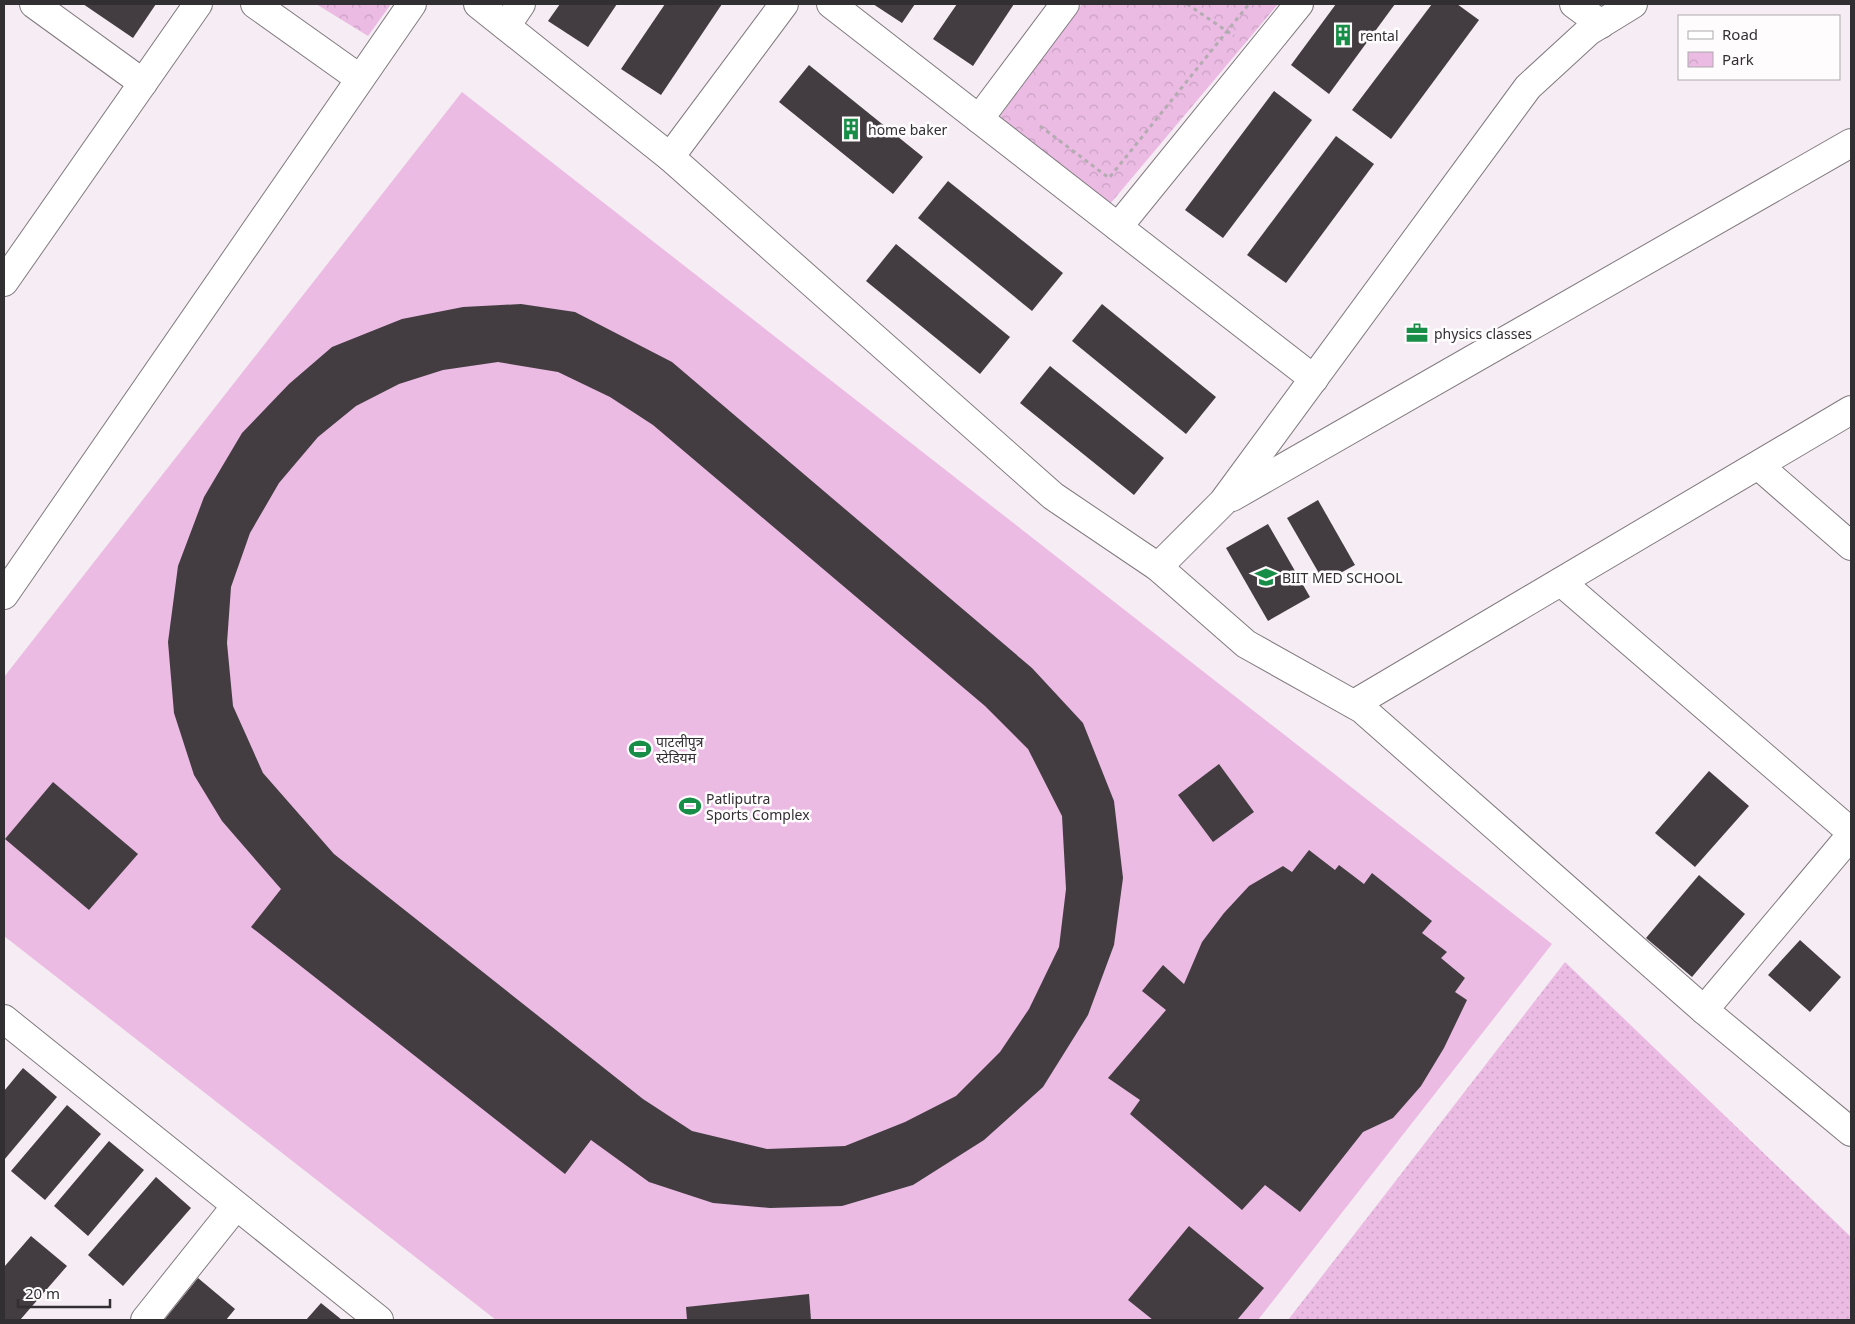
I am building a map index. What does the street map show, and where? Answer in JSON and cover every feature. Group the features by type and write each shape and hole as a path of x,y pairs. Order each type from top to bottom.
{"street":[{"path":"34,4 143,83"},
{"path":"4,282 198,4"},
{"path":"255,4 359,78"},
{"path":"4,595 359,78 412,4"},
{"path":"478,4 513,15 1053,496 1158,567 1246,644 1362,708 1704,1010 1851,1132"},
{"path":"670,156 784,4"},
{"path":"831,4 1314,379"},
{"path":"979,120 1065,4"},
{"path":"1118,227 1299,4"},
{"path":"1574,4 1602,24"},
{"path":"1158,567 1223,502 1528,87 1589,31 1633,4"},
{"path":"1223,502 1851,143"},
{"path":"1354,704 1851,410"},
{"path":"1759,466 1851,546"},
{"path":"1561,582 1851,834 1704,1010"},
{"path":"4,1018 379,1320"},
{"path":"145,1320 236,1206"}],"path":[{"path":"1187,4 1259,53"},
{"path":"1038,124 1109,178 1249,4"}],"green space":[{"path":"316,4 391,4 368,36"},
{"path":"1082,4 1278,4 1110,204 998,119"},
{"name":"Patliputra Sports Complex","path":"462,92 1552,944 1258,1320 496,1320 4,936 4,677"},
{"path":"1565,962 1851,1237 1851,1320 1288,1320"}],"building":[{"path":"83,4 156,4 133,38"},
{"path":"560,4 617,4 588,47 548,21"},
{"path":"665,4 722,4 661,95 621,69"},
{"path":"873,4 915,4 902,23"},
{"path":"957,4 1014,4 973,66 933,39"},
{"name":"rental","path":"1336,4 1395,4 1329,94 1291,65"},
{"path":"1432,4 1457,4 1479,20 1391,139 1352,110"},
{"name":"home baker","path":"809,65 923,157 893,194 779,102"},
{"path":"1274,91 1312,120 1223,238 1185,210"},
{"path":"1336,136 1374,164 1286,283 1247,255"},
{"path":"948,181 1063,273 1032,311 918,218"},
{"path":"896,244 1010,337 980,374 866,281"},
{"path":"521,304 575,312 672,362 1032,668 1083,723 1114,801 1123,878 1114,945 1088,1015 1043,1087 984,1140 913,1185 842,1206 770,1208 713,1203 649,1182 591,1140 565,1174 251,927 281,889 222,821 194,775 174,713 168,642 178,566 204,497 242,433 289,384 332,347 402,319 463,307","holes":["498,362 558,372 610,397 653,425 985,706 1028,749 1062,816 1066,889 1059,947 1029,1009 1000,1052 956,1096 905,1122 845,1146 767,1149 692,1131 643,1099 334,854 263,773 233,706 227,643 231,587 250,533 279,483 318,437 356,406 399,384 443,370"]},
{"path":"1102,304 1216,397 1186,434 1072,341"},
{"path":"1050,366 1164,458 1134,495 1020,403"},
{"path":"1318,500 1355,565 1324,582 1287,518"},
{"path":"1268,524 1310,597 1268,621 1226,548"},
{"path":"1219,764 1254,812 1213,842 1178,795"},
{"path":"1709,771 1749,806 1695,867 1655,833"},
{"path":"53,782 138,854 89,910 5,839"},
{"path":"1309,850 1335,870 1339,865 1364,884 1372,873 1432,921 1422,933 1447,952 1441,958 1465,978 1455,992 1467,1000 1444,1048 1421,1086 1393,1118 1363,1132 1300,1212 1265,1185 1242,1210 1130,1114 1140,1100 1108,1078 1166,1010 1142,991 1163,965 1184,984 1202,942 1224,913 1249,886 1283,866 1292,872"},
{"path":"1699,875 1745,914 1692,977 1646,938"},
{"path":"1800,940 1841,977 1810,1012 1768,975"},
{"path":"23,1068 57,1097 4,1160 4,1091"},
{"path":"67,1105 101,1134 45,1200 11,1171"},
{"path":"109,1141 144,1170 88,1236 54,1206"},
{"path":"156,1177 191,1208 123,1286 88,1255"},
{"path":"1189,1226 1264,1288 1237,1320 1153,1320 1128,1300"},
{"path":"31,1236 67,1266 20,1320 4,1320 4,1267"},
{"path":"198,1278 235,1309 226,1320 166,1320 165,1319"},
{"path":"809,1294 811,1320 687,1320 686,1307"},
{"path":"321,1303 342,1320 306,1320"}],"place":[{"name":"rental","path":"1343,35"},
{"name":"home baker","path":"851,129"},
{"name":"physics classes","path":"1417,333"},
{"name":"BIIT MED SCHOOL","path":"1266,577"},
{"name":"पाटलीपुत्र स्टेडियम","path":"640,749"},
{"name":"Patliputra Sports Complex","path":"690,806"}]}
